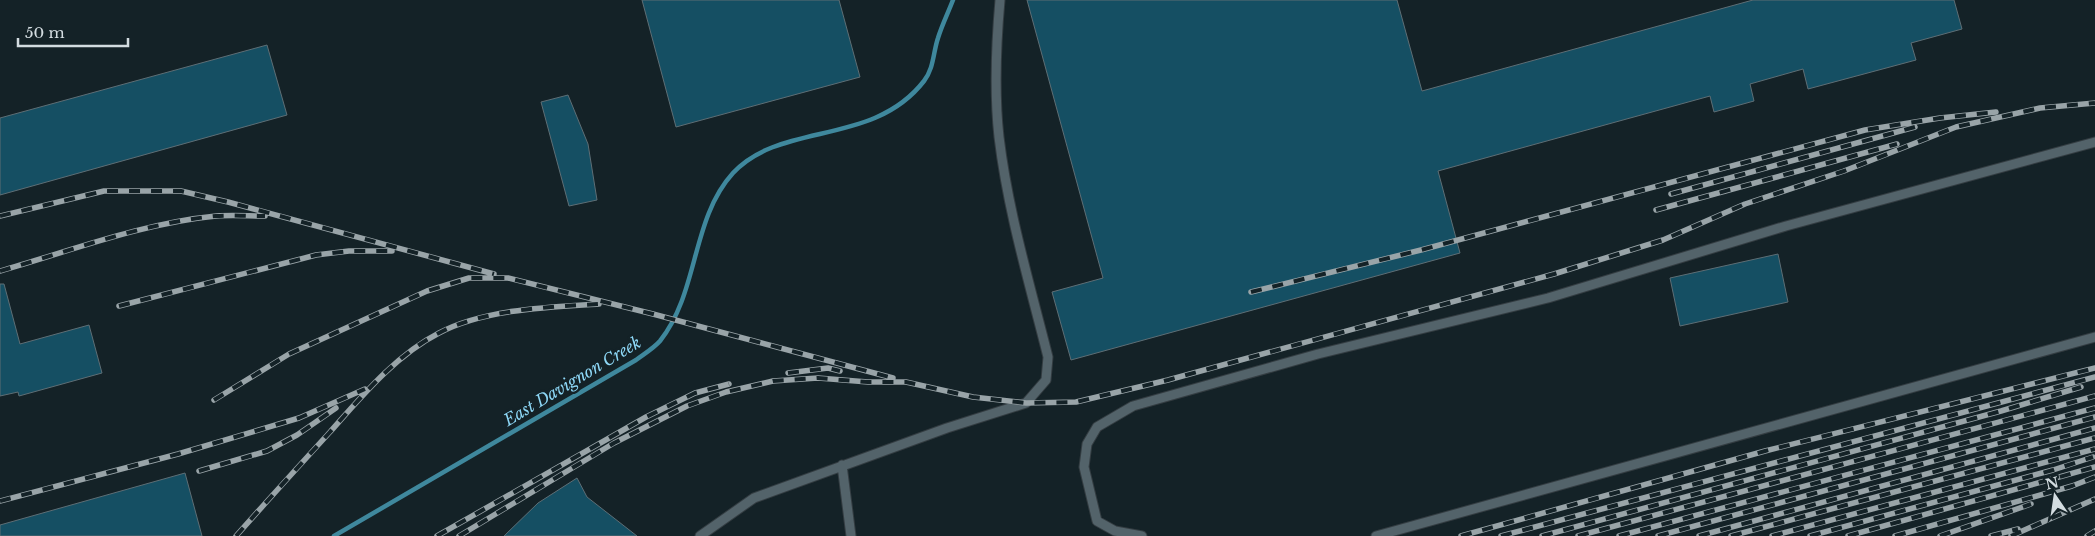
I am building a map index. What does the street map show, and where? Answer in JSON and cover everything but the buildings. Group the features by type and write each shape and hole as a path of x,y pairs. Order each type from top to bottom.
{"lane":[{"path":"700,536 754,498 947,428 1026,403 1046,380 1048,357 1011,205 999,136 995,52 1000,0"},
{"path":"1142,536 1115,531 1097,521 1084,467 1087,444 1097,427 1133,406 1318,354 1548,298 1786,226 2095,142"},
{"path":"1376,536 2095,337"},
{"path":"842,465 851,536"}],"waterway":[{"name":"East Davignon Creek","path":"334,536 636,360 655,346 673,322 682,301 709,212 719,191 733,173 753,157 776,146 854,125 879,116 903,102 924,81 932,66 936,44 953,0"}],"railway":[{"path":"459,536 614,443 687,406 726,392 773,381 818,378 868,382 906,382 973,397 1026,403 1076,402 1168,380 1554,274 1663,240 1745,204 1844,171 1956,127 2040,108 2095,103"},
{"path":"1251,292 1421,250 1865,130 1940,118 1996,112"},
{"path":"1671,194 1915,127"},
{"path":"1656,210 1897,144"},
{"path":"0,216 104,191 181,191 494,274"},
{"path":"0,271 134,231 161,225 216,216 265,216"},
{"path":"119,306 316,255 349,251 392,251"},
{"path":"214,400 289,354 427,291 469,278 508,278 653,314 893,378"},
{"path":"236,536 380,377 423,342 457,325 496,314 539,308 599,304"},
{"path":"788,373 828,368 840,371"},
{"path":"1461,536 1765,451 2095,368"},
{"path":"1501,536 2095,377"},
{"path":"437,536 646,417 695,393 729,384"},
{"path":"1542,536 2001,411 2081,387"},
{"path":"0,501 178,454 299,418 365,389"},
{"path":"1578,536 2095,396"},
{"path":"199,471 267,451 297,435 336,408"},
{"path":"1619,536 2095,408"},
{"path":"1658,536 2095,417"},
{"path":"1699,536 2095,428"},
{"path":"1731,536 2095,438"},
{"path":"1772,536 2095,449"},
{"path":"1810,536 2053,470 2093,457"},
{"path":"1848,536 2095,467"},
{"path":"1895,536 2072,486 2095,477"},
{"path":"2011,536 2095,499"},
{"path":"1940,536 2031,504"},
{"path":"1991,536 2018,529"},
{"path":"2087,536 2095,531"}]}
